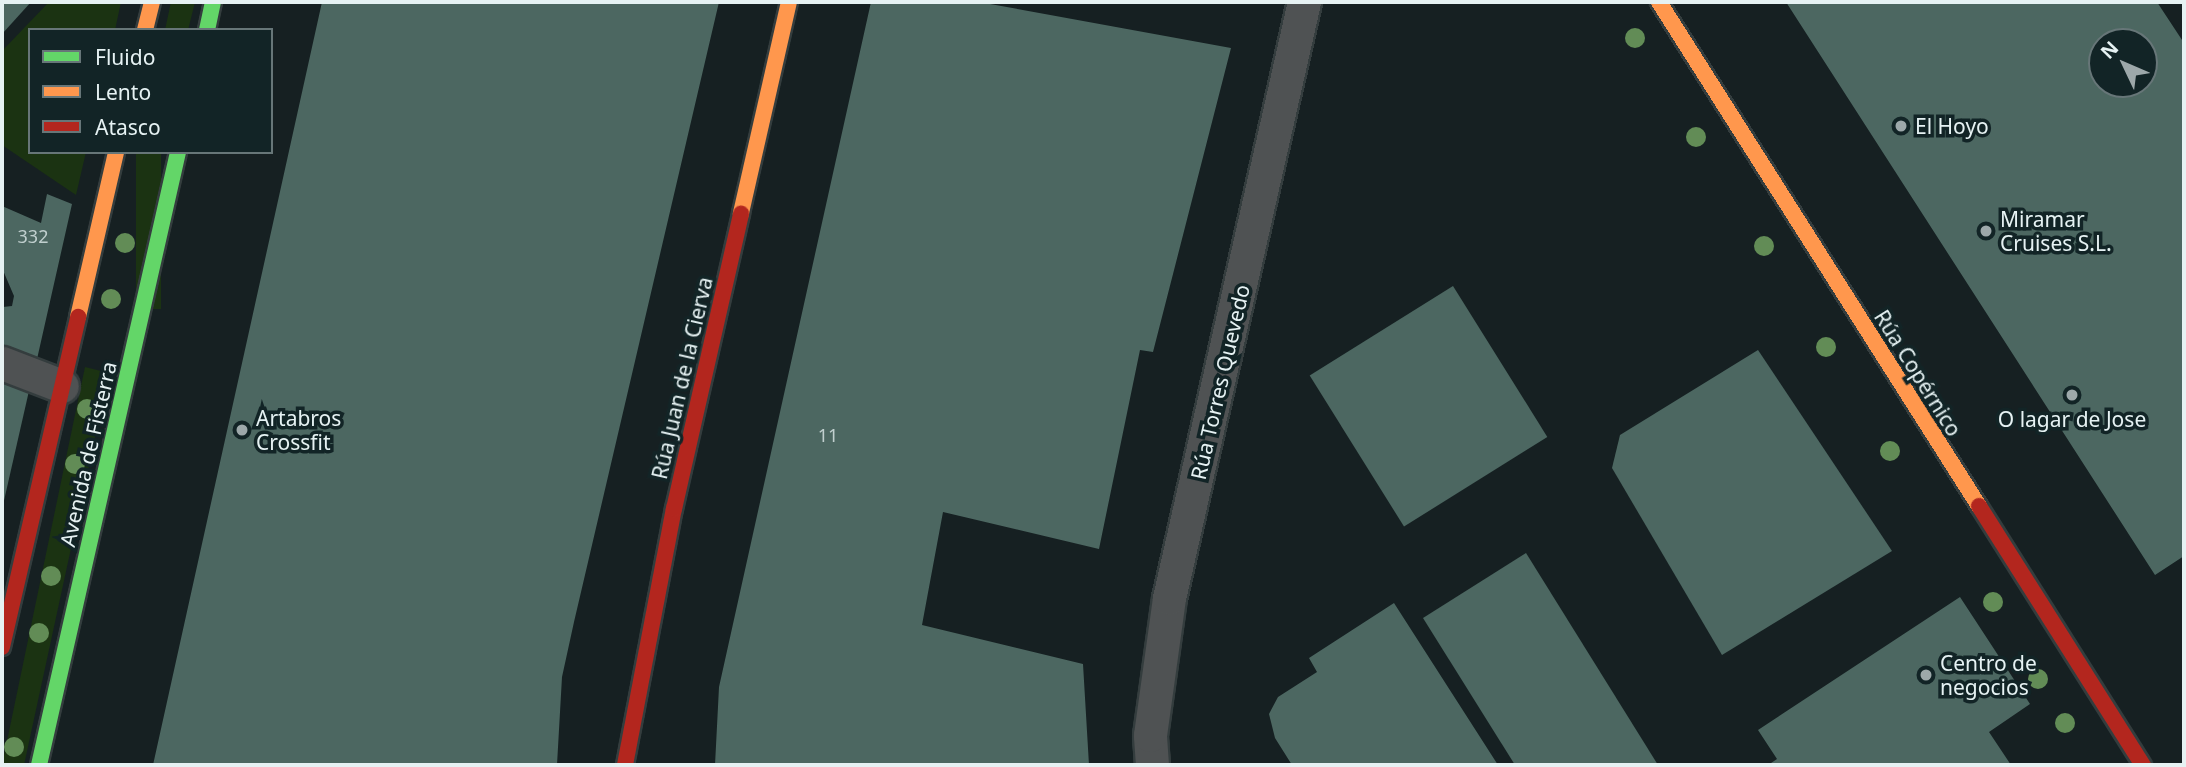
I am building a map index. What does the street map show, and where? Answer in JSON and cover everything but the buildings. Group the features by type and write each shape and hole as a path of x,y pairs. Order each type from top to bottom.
{"street":[{"path":"146,28 152,2"},
{"path":"206,28 213,2"},
{"name":"Rúa Juan de la Cierva","path":"625,765 674,509 789,2"},
{"name":"Rúa Torres Quevedo","path":"1152,765 1150,735 1169,598 1304,2"},
{"name":"Rúa Copérnico","path":"1659,2 2081,672 2144,765"},
{"name":"Avenida de Fisterra","path":"2,647 116,154"},
{"name":"Avenida de Fisterra","path":"39,765 178,154"},
{"path":"2,363 62,386"}],"green space":[{"path":"49,2 121,2 115,28 28,28 28,154 86,154 76,195 2,145 2,51"},
{"path":"171,2 195,2 188,28 165,28"},
{"path":"136,154 161,154 161,309 136,309"},
{"path":"85,367 109,373 24,765 2,765"}],"traffic: fast":[{"path":"207,28 213,2"},
{"path":"39,765 178,154"}],"traffic: slow":[{"path":"146,28 152,2"},
{"path":"741,213 789,2"},
{"path":"1659,2 1979,506"},
{"path":"78,317 116,154"}],"traffic: jam":[{"path":"625,765 674,509 741,213"},
{"path":"2,647 78,317"},
{"path":"1979,506 2143,765"}],"place":[{"name":"El Hoyo","path":"1901,126"},
{"name":"Miramar Cruises S.L.","path":"1986,231"},
{"name":"O lagar de Jose","path":"2072,395"},
{"name":"Artabros Crossfit","path":"242,430"},
{"name":"Centro de negocios","path":"1926,675"}]}
